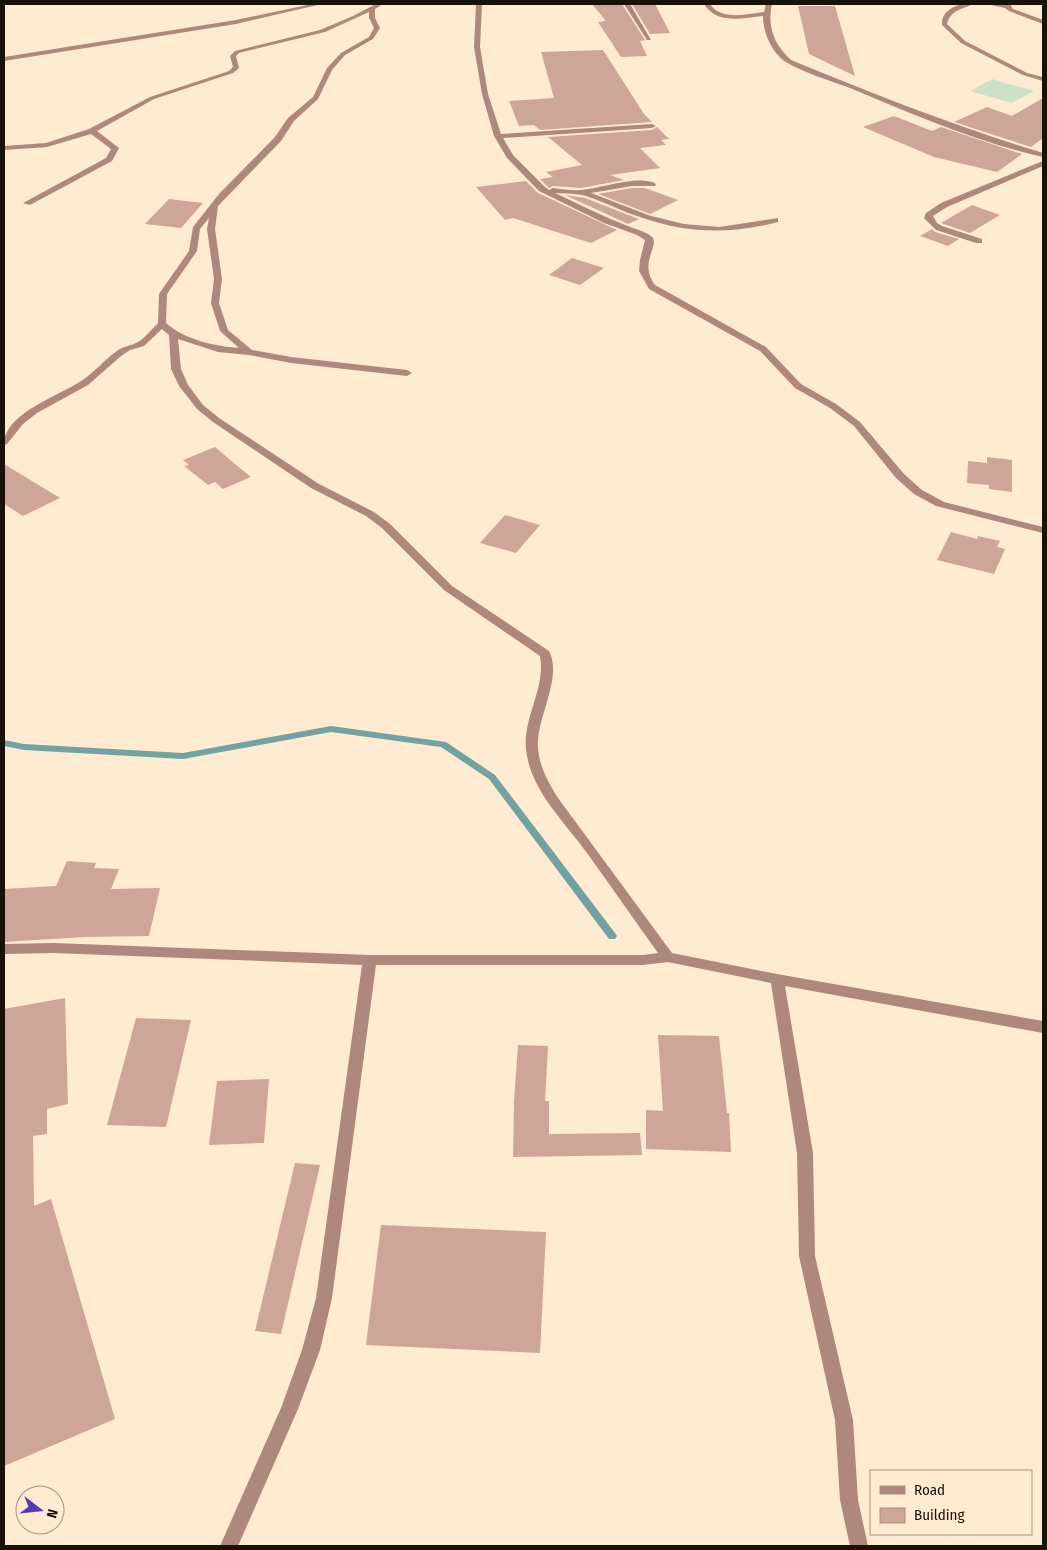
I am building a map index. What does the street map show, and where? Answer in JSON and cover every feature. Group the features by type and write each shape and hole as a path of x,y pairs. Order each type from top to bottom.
{"street":[{"path":"4,59 236,22 319,4"},
{"path":"479,4 477,47 485,94 498,136 510,156 542,189 607,221 645,236 650,243 644,254 643,273 652,287 763,349 798,386 833,406 858,424 900,476 918,492 940,504 1043,530"},
{"path":"627,4 648,39"},
{"path":"707,4 714,13 725,16 765,14"},
{"path":"769,4 765,14 773,43 789,61 896,105 989,139 1043,155"},
{"path":"970,4 950,11 945,18 944,24 963,42 1025,74 1043,80"},
{"path":"990,4 1007,5 1011,10 1043,22"},
{"path":"4,148 47,145 92,131 152,98 231,72 236,68 233,56 237,52 305,38 358,17 376,6"},
{"path":"4,442 20,422 34,410 85,383 118,354 127,348 140,344 162,324 163,294 193,251 196,229 278,139 291,120 316,98 329,69 343,54 375,35 378,28 372,18 376,6"},
{"path":"498,136 652,126"},
{"path":"28,203 109,159 115,148 92,131"},
{"path":"979,241 934,225 928,218 929,215 944,205 1043,163"},
{"path":"542,189 581,192 632,184 652,184"},
{"path":"581,192 649,218 690,228 744,229 775,220"},
{"path":"216,205 211,229 218,279 215,303 224,331 249,352"},
{"path":"162,324 173,334 218,348 291,360 407,373"},
{"path":"173,334 176,369 184,386 200,407 315,486 370,514 386,526 448,588 545,654 548,662 548,672 534,726 532,747 537,771 556,802 668,957"},
{"path":"4,949 54,948 370,960 643,960 668,957 777,979 1043,1027"},
{"path":"229,1546 289,1409 313,1342 324,1298 370,960"},
{"path":"777,979 805,1153 807,1256 844,1420 850,1500 859,1546"}],"green space":[{"path":"992,79 1034,91 1012,103 970,91"}],"building":[{"path":"592,4 622,4 645,40 640,41 647,56 621,57 598,22 606,21"},
{"path":"632,4 655,4 670,33 650,34"},
{"path":"798,6 835,6 855,76 809,54"},
{"path":"603,50 644,114 652,122 540,130 534,125 519,126 509,101 554,98 541,52"},
{"path":"1043,98 1043,138 1031,147 954,122 987,107 1012,116"},
{"path":"894,116 932,131 941,127 1022,154 997,172 934,157 863,127"},
{"path":"657,127 669,139 661,140 666,145 640,148 660,168 610,175 624,180 581,188 553,186 549,188 540,179 553,177 546,172 582,165 548,137 652,130"},
{"path":"526,181 538,193 617,230 591,243 513,218 505,220 476,187"},
{"path":"632,188 645,188 678,200 650,214 598,194"},
{"path":"565,195 585,198 639,219 628,224"},
{"path":"169,199 203,203 181,228 145,224"},
{"path":"972,205 1000,215 970,233 941,223"},
{"path":"932,229 935,232 959,239 948,246 920,236"},
{"path":"572,258 604,268 580,285 549,275"},
{"path":"215,447 251,477 223,489 215,482 208,485 184,466 189,465 183,460"},
{"path":"987,457 1012,460 1012,492 989,489 989,485 967,483 968,461 987,463"},
{"path":"4,464 60,498 23,516 4,504"},
{"path":"505,515 540,525 516,553 480,543"},
{"path":"951,532 977,539 978,536 1000,541 997,547 1005,549 994,574 937,560"},
{"path":"67,861 96,863 94,868 119,869 111,889 160,888 149,936 84,937 4,942 4,889 56,886"},
{"path":"65,998 68,1104 47,1109 47,1134 33,1136 34,1206 51,1199 115,1419 4,1466 4,1009"},
{"path":"136,1018 191,1020 166,1127 107,1125"},
{"path":"658,1035 719,1036 727,1113 729,1113 731,1152 646,1149 646,1110 663,1111"},
{"path":"518,1045 548,1046 545,1101 549,1101 549,1134 640,1133 642,1155 513,1157"},
{"path":"269,1079 264,1143 209,1145 217,1081"},
{"path":"295,1163 320,1165 281,1334 255,1331"},
{"path":"381,1225 546,1232 540,1353 366,1345"}],"waterway":[{"path":"4,743 24,747 183,756 331,729 443,744 492,777 612,936"}]}
